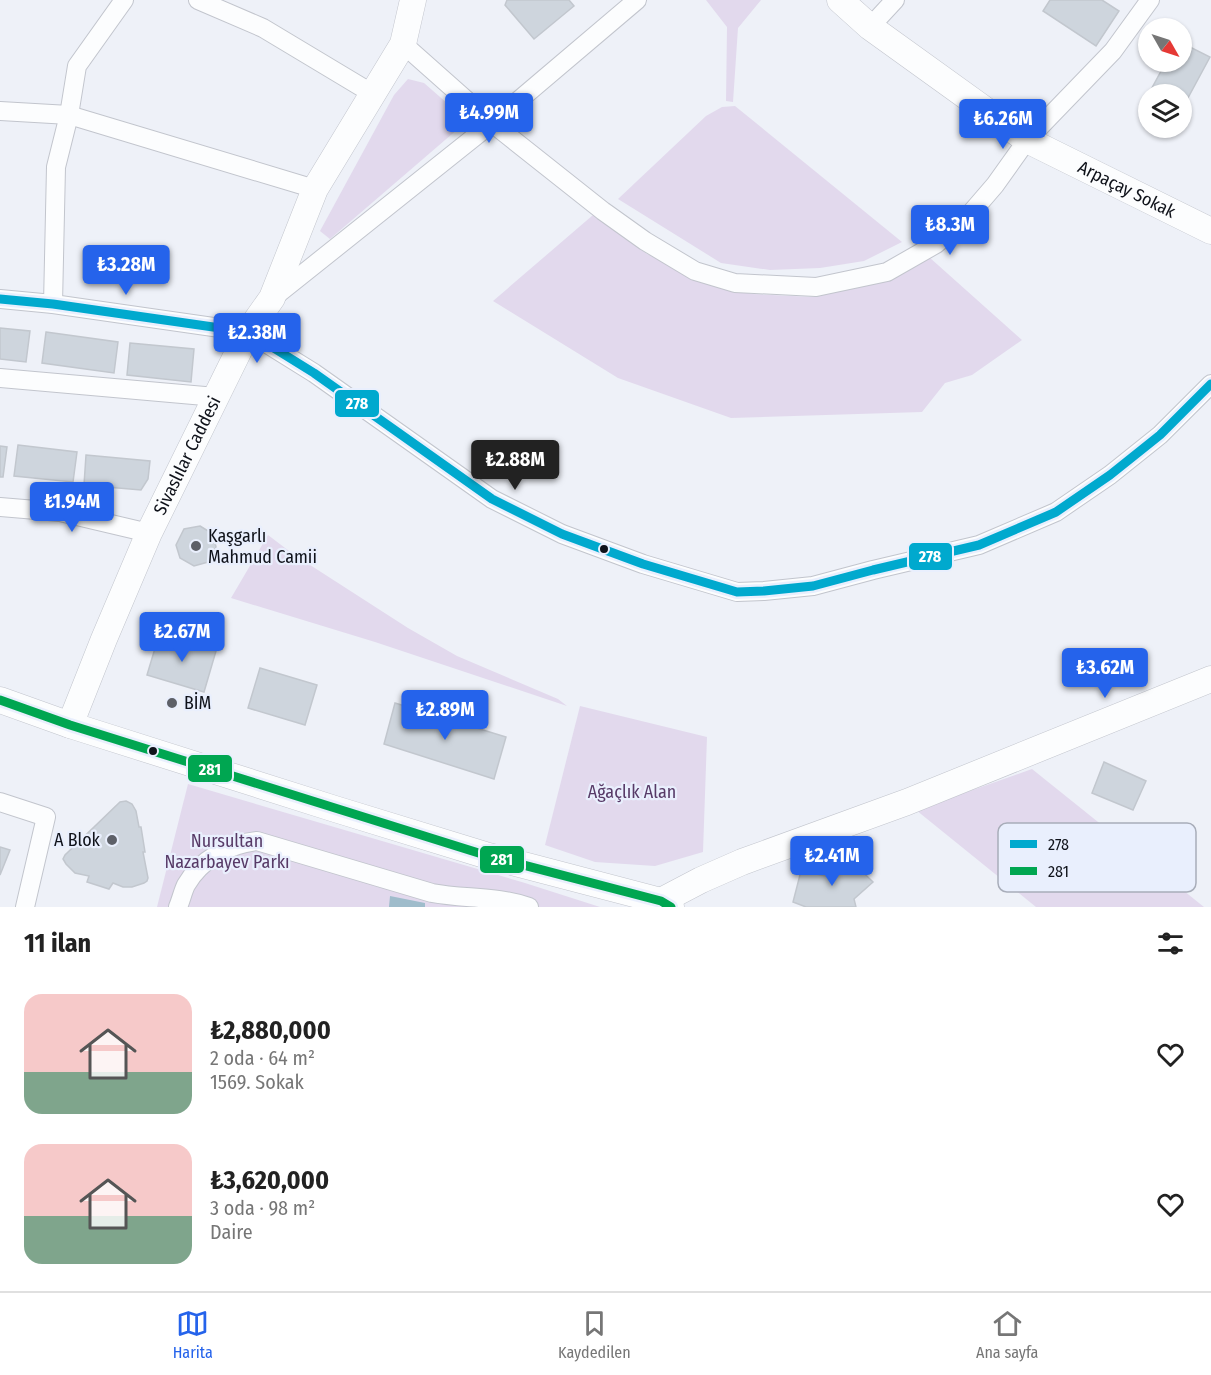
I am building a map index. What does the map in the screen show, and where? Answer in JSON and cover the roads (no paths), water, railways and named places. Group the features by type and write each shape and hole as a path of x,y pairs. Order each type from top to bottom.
{"main road":[{"name":"Sivaslılar Caddesi","path":"70,725 149,533 248,332 272,298 315,189 403,44 413,0"},
{"name":"Arpaçay Sokak","path":"840,0 870,27 1027,140 1211,231"},
{"path":"0,700 70,725 335,809 486,855 666,904 701,880 742,862 907,802 1211,680"}],"street":[{"path":"53,304 56,167 69,115 77,66 124,0"},
{"path":"198,0 263,28 373,94"},
{"path":"272,298 492,123 637,0"},
{"path":"870,27 895,0"},
{"path":"403,44 492,123 645,242 695,271 735,283 816,286 887,272 936,244 970,214 995,185 1027,140 1113,51 1145,2"},
{"path":"0,111 69,115 315,189"},
{"path":"0,299 53,304 248,332 314,373 492,499 562,534 643,564 737,592 813,586 979,545 1056,512 1110,476 1160,435 1211,384"},
{"path":"0,378 216,398"},
{"path":"0,507 60,512 149,533"},
{"path":"0,802 46,817 25,907"},
{"path":"178,907 190,879 211,857 243,843 257,841 452,897 507,902 529,907"}],"water":[{"path":"390,896 425,903 425,907 389,907"}],"place":[{"name":"Kaşgarlı Mahmud Camii","path":"196,546"},
{"name":"BİM","path":"172,703"},
{"name":"A Blok","path":"112,840"}],"park label":[{"name":"Ağaçlık Alan","path":"632,792"},
{"name":"Nursultan Nazarbayev Parkı","path":"227,851"}]}
